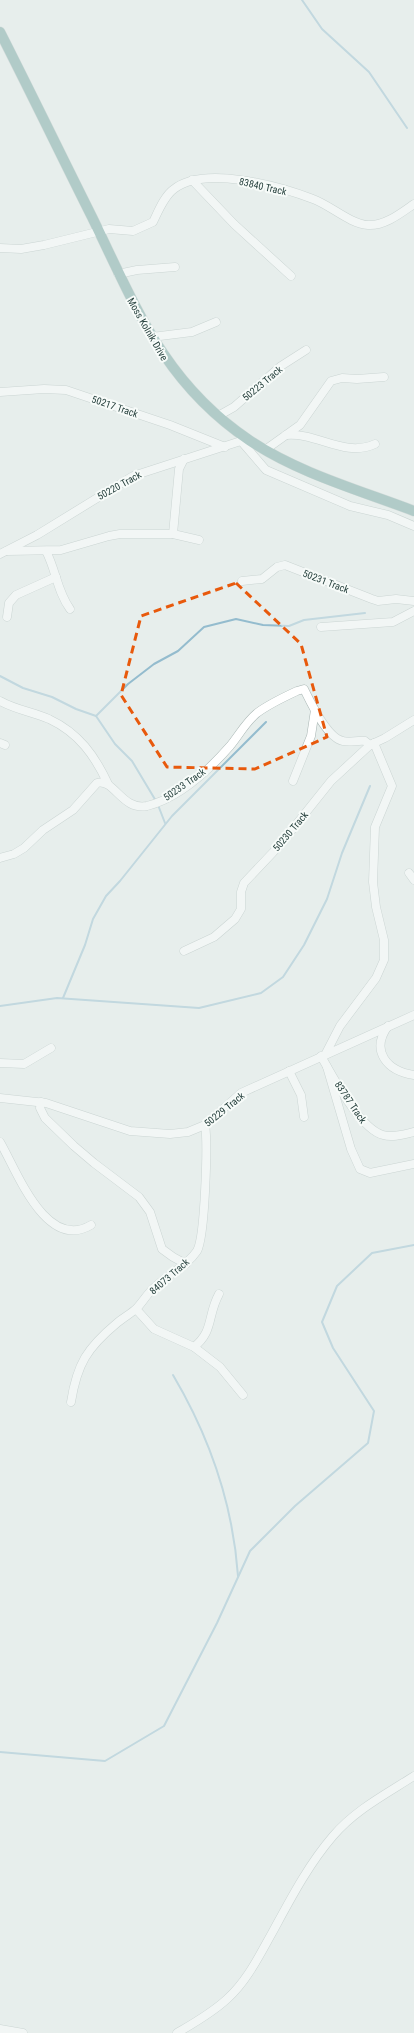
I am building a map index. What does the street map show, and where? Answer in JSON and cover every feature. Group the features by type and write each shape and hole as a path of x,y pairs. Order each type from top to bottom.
{"main road":[{"name":"Moss Kolnik Drive","path":"0,32 99,232 118,274 152,337 172,368 218,416 244,440 308,471 414,511"}],"street":[{"name":"83840 Track","path":"0,248 21,249 44,245 109,229 133,231 153,222 160,208 173,189 192,180 230,179 254,182 313,199 351,219 369,225 390,220 414,204"},
{"path":"192,180 234,224 291,276"},
{"path":"118,274 137,270 175,267"},
{"path":"152,337 192,332 216,322"},
{"name":"50223 Track","path":"218,416 234,407 281,366 306,350"},
{"path":"264,450 286,435 303,420 331,381 342,378 358,379 384,377"},
{"name":"50217 Track","path":"0,392 44,389 71,392 170,425 225,447"},
{"path":"286,435 300,435 336,446 356,449 375,444"},
{"path":"244,440 266,470 350,506 388,515 414,526"},
{"name":"50220 Track","path":"3,552 37,535 128,478 147,470 244,440"},
{"path":"173,534 179,470 184,459"},
{"path":"3,552 61,550 109,536 173,534 199,540"},
{"path":"46,550 53,563 63,598 70,609"},
{"name":"50231 Track","path":"242,581 262,579 277,567 285,565 378,601 396,599 414,601"},
{"path":"7,617 9,603 16,595 56,577"},
{"path":"321,627 393,622 414,611"},
{"name":"50233 Track","path":"108,784 124,800 134,806 146,806 161,800 194,780 213,763 257,713 291,694 304,689 315,710"},
{"path":"0,701 19,710 49,719 80,739 99,764 108,784"},
{"path":"315,710 329,731 340,740 363,740 372,744 392,786 375,827 373,867 376,907 384,940 385,953 381,968 376,978 340,1026 323,1055"},
{"path":"293,781 311,736 315,710"},
{"name":"50230 Track","path":"184,951 214,937 235,918 241,909 240,892 244,883 279,846 331,782 372,744 414,720"},
{"path":"0,858 14,854 24,848 43,830 73,810 94,785 101,782 108,784"},
{"path":"409,873 414,880"},
{"name":"50229 Track","path":"0,1098 41,1102 115,1127 138,1133 170,1134 188,1132 205,1125 241,1093 414,1015"},
{"path":"388,1026 380,1038 380,1047 387,1063 395,1070 414,1075"},
{"path":"0,1063 24,1064 51,1048"},
{"name":"83787 Track","path":"323,1055 327,1067 357,1114 371,1129 388,1136 414,1132"},
{"path":"327,1067 351,1149 360,1169 370,1173 414,1164"},
{"path":"289,1071 301,1095 304,1117"},
{"path":"41,1102 40,1108 45,1118 94,1163 139,1197 150,1212 162,1249 186,1264"},
{"name":"84073 Track","path":"71,1402 74,1386 84,1357 117,1323 136,1309 154,1287 186,1264 198,1248 202,1237 206,1140 205,1125"},
{"path":"0,1142 31,1200 48,1219 58,1227 77,1231 91,1224"},
{"path":"194,1347 207,1334 212,1307 218,1294"},
{"path":"136,1309 154,1329 194,1347 220,1367 243,1395"},
{"path":"177,2033 209,2014 228,1998 244,1979 256,1961 309,1868 333,1836 365,1808 414,1776"},
{"path":"0,2029 22,2033"}],"highlighted area":[{"path":"236,583 301,644 327,737 255,769 167,767 121,695 141,616"}],"waterway":[{"path":"302,0 322,29 369,72 407,128"},
{"path":"96,716 128,684 154,664 178,651 204,627 236,619 263,625 289,626 304,620 365,613"},
{"path":"0,676 23,688 52,697 76,709 96,716 115,744 132,761 156,801"},
{"path":"63,998 85,945 93,919 106,896 120,881 172,816 266,722"},
{"path":"0,1006 57,998 199,1008 261,993 283,977 304,945 327,899 342,853 370,786"},
{"path":"158,805 165,823"},
{"path":"0,1752 105,1761 164,1726 217,1623 250,1551 295,1506 368,1443 374,1411 333,1348 322,1322 337,1286 372,1253 414,1245"},
{"path":"173,1375 198,1422 217,1472 231,1523 238,1576"}]}
